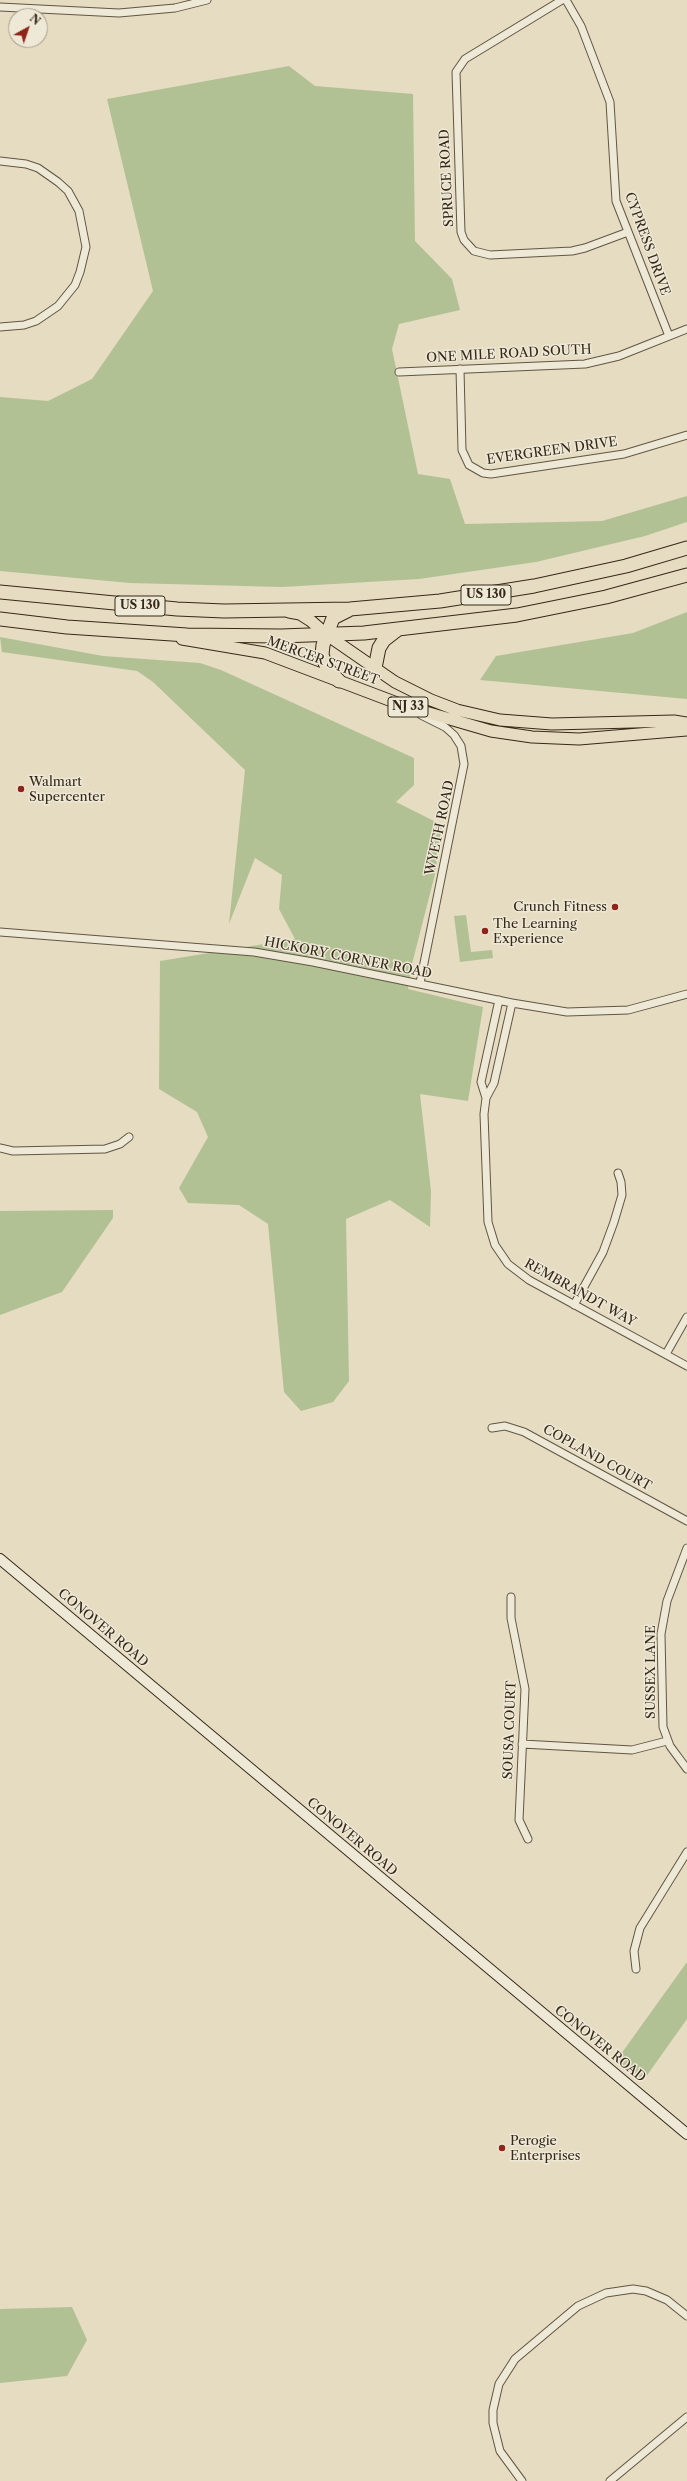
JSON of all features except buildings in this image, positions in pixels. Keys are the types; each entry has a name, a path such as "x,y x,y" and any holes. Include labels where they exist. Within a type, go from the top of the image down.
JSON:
{"highway":[{"name":"US 130","path":"0,592 169,608 280,610 350,609 440,601 534,586 626,566 687,548"},
{"name":"US 130","path":"0,619 136,632 186,635 327,635 397,630 472,622 562,607 687,575"},
{"path":"339,681 327,668 322,655 333,618 350,609"},
{"path":"375,668 379,648 384,640 397,630"}],"main road":[{"name":"MERCER STREET","path":"280,610 300,614 327,635 395,682 431,700 457,710 500,720 552,724 674,721 687,723"},
{"name":"MERCER STREET","path":"136,632 265,653 405,706 491,731 532,737 580,739 687,730"}],"street":[{"path":"0,7 119,13 175,8 208,0"},
{"name":"SPRUCE ROAD","path":"562,0 465,59 456,72 461,232 464,240 474,251 490,254 572,251 586,248 628,232"},
{"name":"CYPRESS DRIVE","path":"566,0 581,26 610,102 613,116 614,189 616,201 669,336"},
{"path":"0,161 38,168 68,191 79,211 86,246 80,272 75,285 58,306 36,320 24,325 0,327"},
{"name":"ONE MILE ROAD SOUTH","path":"399,372 585,364 619,356 687,329"},
{"name":"EVERGREEN DRIVE","path":"460,369 462,450 469,464 483,473 492,474 624,454 687,435"},
{"name":"WYETH ROAD","path":"405,706 445,727 456,738 464,758 461,788 420,983"},
{"name":"HICKORY CORNER ROAD","path":"0,932 254,952 420,983 512,1003 567,1012 612,1012 655,1004 687,994"},
{"name":"REMBRANDT WAY","path":"499,1000 481,1082 486,1098 485,1176 488,1222 491,1238 503,1259 512,1268 574,1305 687,1366"},
{"name":"REMBRANDT WAY","path":"486,1098 494,1083 512,1003"},
{"path":"0,1148 20,1151 105,1149 120,1144 129,1137"},
{"path":"574,1305 603,1252 614,1222 622,1195 622,1182 618,1173"},
{"path":"666,1354 687,1317"},
{"name":"COPLAND COURT","path":"492,1428 505,1426 524,1432 687,1521"},
{"name":"SUSSEX LANE","path":"687,1548 669,1597 661,1626 662,1719 667,1741 676,1756 687,1769"},
{"name":"CONOVER ROAD","path":"0,1558 687,2134"},
{"name":"SOUSA COURT","path":"511,1597 510,1618 525,1689 519,1820 528,1839"},
{"path":"522,1744 632,1750 667,1741"},
{"path":"636,1969 634,1951 640,1928 687,1852"},
{"path":"522,2481 500,2451 493,2423 492,2410 499,2384 515,2359 578,2306 606,2292 633,2290 646,2291 667,2300 687,2316"},
{"path":"610,2481 687,2417"}],"green space":[{"path":"289,66 315,86 413,94 415,241 452,279 460,310 399,324 392,349 418,474 450,479 465,524 602,521 687,496 687,522 645,536 536,562 419,579 282,587 130,583 0,571 0,397 48,401 92,379 153,291 107,99"},
{"path":"687,612 687,699 480,680 496,656 633,633"},
{"path":"0,637 103,656 200,663 221,670 414,758 414,785 396,802 442,825 435,874 412,964 408,989 483,1007 468,1101 420,1094 431,1191 430,1227 390,1200 346,1219 349,1381 333,1402 301,1411 284,1392 268,1224 239,1205 188,1203 179,1188 208,1137 197,1112 159,1089 160,961 295,939 279,909 282,875 255,858 229,924 245,770 153,682 137,671 2,652"},
{"path":"466,915 471,952 492,950 493,958 460,962 454,916"},
{"path":"113,1210 113,1218 62,1292 0,1315 0,1211"},
{"path":"687,1962 687,2019 643,2081 616,2061"},
{"path":"72,2307 87,2340 67,2376 0,2383 0,2309"}],"place":[{"name":"Walmart Supercenter","path":"21,789"},
{"name":"Crunch Fitness","path":"615,907"},
{"name":"The Learning Experience","path":"485,931"},
{"name":"Perogie Enterprises","path":"502,2148"}]}
